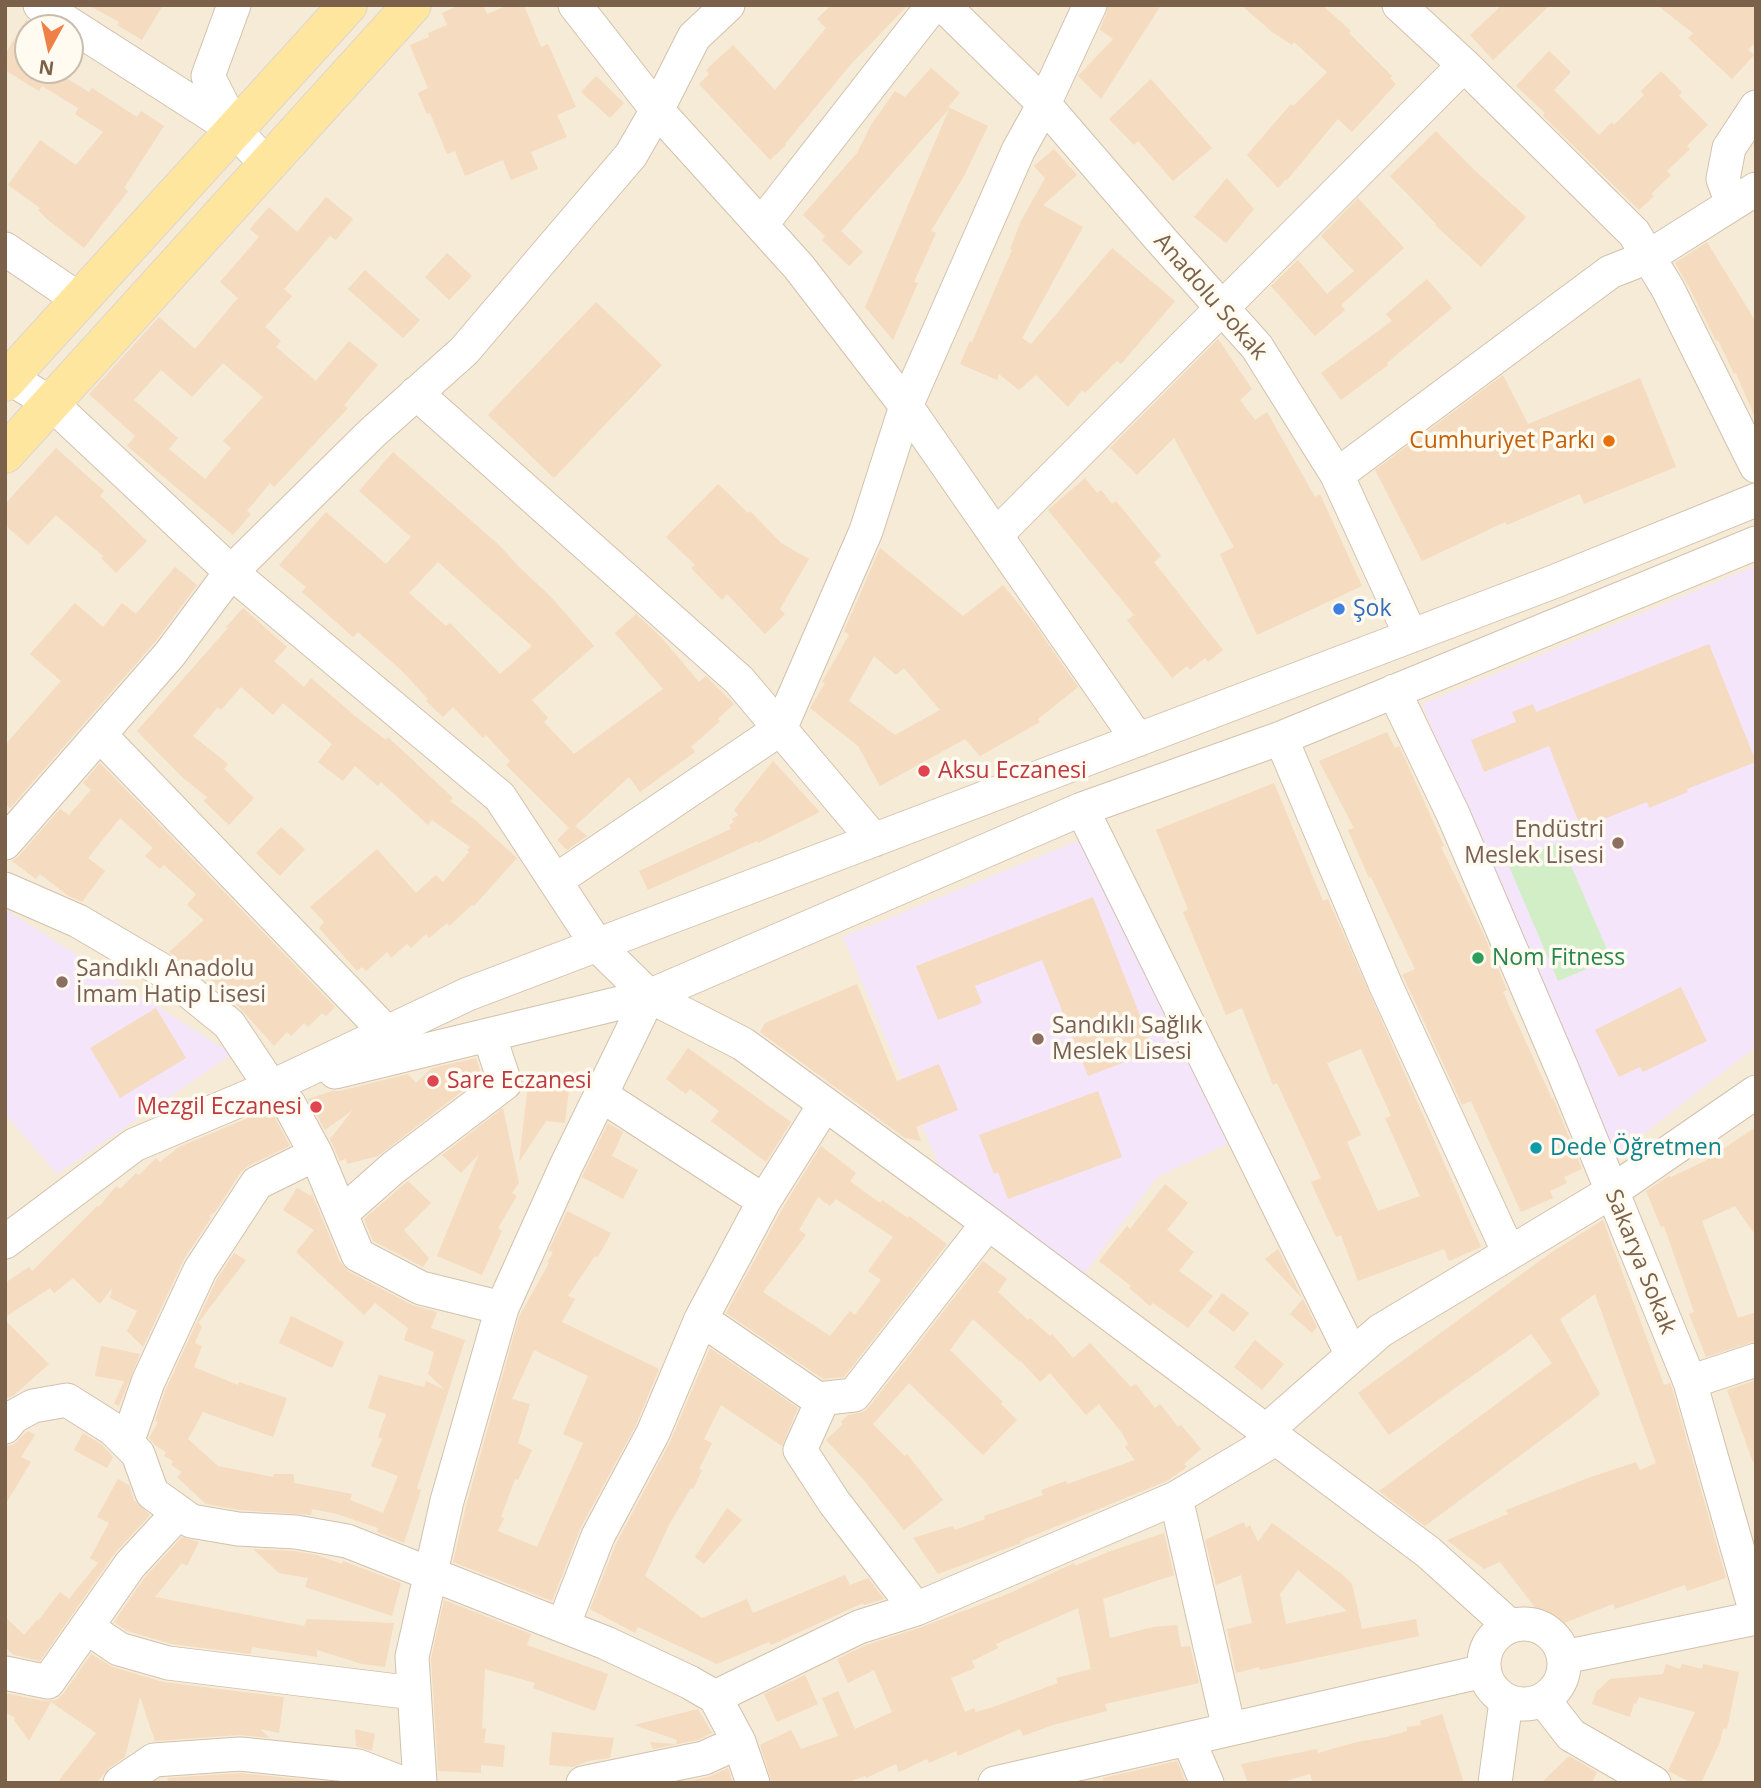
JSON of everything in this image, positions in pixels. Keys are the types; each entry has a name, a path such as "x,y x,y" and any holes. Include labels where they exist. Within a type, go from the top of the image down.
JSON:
{"main road":[{"path":"7,378 348,5"},
{"path":"5,454 412,5"}],"street":[{"path":"40,5 235,130 267,165"},
{"path":"234,5 208,75 235,130"},
{"path":"575,5 657,110 799,267 906,406 1138,740"},
{"path":"5,843 170,654 231,572 372,433 464,351 631,155 694,37 728,5"},
{"path":"761,225 933,5"},
{"name":"Anadolu Sokak","path":"943,5 1044,104 1257,347 1337,475 1412,636"},
{"path":"555,881 780,729 866,531 906,406 1018,151 1044,104 1090,5"},
{"path":"1399,5 1464,65 1634,233 1668,289 1756,466"},
{"path":"997,534 1464,65"},
{"path":"1337,475 1610,272 1648,257 1744,196 1723,179 1729,148 1756,107"},
{"path":"5,249 80,300"},
{"path":"7,378 52,404 231,572 500,797 597,945 649,996 743,1044 988,1223 1428,1552 1510,1626"},
{"path":"416,393 739,680 874,840"},
{"path":"5,1242 134,1145 271,1087 468,994 1553,582 1756,500"},
{"path":"271,1087 649,996 1082,809 1281,738 1756,543"},
{"name":"Sakarya Sokak","path":"1394,691 1453,814 1563,1070 1690,1382 1756,1613"},
{"path":"100,735 386,1032"},
{"path":"1281,738 1386,986 1509,1253"},
{"path":"1082,809 1352,1355"},
{"path":"5,889 78,921 165,972 229,1024 271,1087 289,1104 316,1154 358,1255 421,1288 502,1308"},
{"path":"420,1783 412,1657 447,1501 502,1308 566,1166 649,996"},
{"path":"342,1213 393,1168 505,1083 489,1035"},
{"path":"715,1697 859,1627 916,1609 1176,1498 1272,1434 1380,1331 1611,1192 1756,1092"},
{"path":"601,1095 764,1201"},
{"path":"563,1626 598,1536 653,1433 701,1319 764,1201 825,1104"},
{"path":"127,1443 148,1382 200,1270 257,1183 316,1154"},
{"path":"701,1319 818,1399 854,1395 988,1223"},
{"path":"1690,1382 1756,1360"},
{"path":"823,1399 800,1450 834,1502 916,1609"},
{"path":"5,1427 13,1417 33,1406 67,1400 113,1429 138,1454 152,1493 191,1521 238,1529 296,1532 347,1541 606,1643 689,1682 715,1697 739,1742 753,1783"},
{"path":"1176,1498 1229,1729"},
{"path":"5,1673 48,1682 130,1565 179,1512"},
{"path":"1564,1657 1756,1618"},
{"path":"1510,1626 1538,1626 1554,1638 1564,1657 1564,1670 1553,1692 1531,1704 1506,1701 1488,1683 1484,1671 1484,1657 1489,1644 1498,1633 1510,1626"},
{"path":"88,1628 119,1649 168,1663 414,1693"},
{"path":"995,1783 1484,1671"},
{"path":"1543,1699 1571,1735 1654,1783"},
{"path":"1495,1783 1506,1701"},
{"path":"1188,1739 1207,1783"},
{"path":"583,1783 704,1758 739,1742"},
{"path":"120,1783 154,1760 240,1754 358,1766 402,1783"}],"shaded area":[{"path":"5,5 1756,5 1756,1783 5,1783"},
{"name":"Endüstri Meslek Lisesi","path":"1756,566 1756,1047 1615,1156 1538,982 1422,704"},
{"name":"Sandıklı Sağlık Meslek Lisesi","path":"1097,833 1236,1140 1157,1177 1078,1282 950,1192 843,937"},
{"name":"Sandıklı Anadolu İmam Hatip Lisesi","path":"5,909 232,1054 57,1174 5,1114"}],"green space":[{"path":"1561,842 1611,959 1558,981 1508,864"}],"building":[{"path":"88,5 163,5 142,40 117,25 119,22"},
{"path":"460,5 483,5 487,14 509,5 524,5 541,47 548,44 576,107 557,115 567,137 531,152 538,169 511,180 503,160 465,176 455,151 447,154 430,113 427,114 418,93 428,88 410,45 447,25 442,13"},
{"path":"831,5 908,5 852,63 786,145 770,160 699,84 709,74 706,70 733,45 775,90 826,28 817,19"},
{"path":"1109,5 1161,5 1101,99 1078,76 1113,39 1100,30"},
{"path":"1241,5 1322,5 1351,31 1349,33 1392,76 1390,78 1396,84 1352,132 1338,119 1278,188 1247,155 1291,104 1293,106 1327,72 1294,42 1292,45 1271,31"},
{"path":"1502,5 1550,5 1493,60 1470,35"},
{"path":"1657,5 1756,5 1756,42 1748,50 1754,55 1732,79 1688,38 1693,33"},
{"path":"14,40 14,76 5,70 5,54"},
{"path":"1549,51 1571,72 1554,90 1599,135 1612,122 1614,125 1644,95 1641,91 1661,71 1682,92 1679,96 1708,125 1687,146 1690,149 1667,171 1671,175 1639,210 1516,86"},
{"path":"931,68 960,93 948,107 988,126 964,176 931,231 936,233 914,282 918,283 893,340 865,307 949,109 841,231 863,252 849,266 822,240 825,236 803,215 857,153 871,125 895,91 905,97"},
{"path":"596,76 624,103 610,118 581,92"},
{"path":"1151,79 1212,148 1173,181 1138,141 1134,145 1109,119"},
{"path":"28,84 76,84 89,92 92,88 137,117 141,111 164,126 124,188 128,191 84,248 48,220 38,210 40,208 8,185 40,140 76,165 103,132 75,114 78,108 42,86 39,91"},
{"path":"1436,131 1526,217 1481,267 1435,225 1390,176"},
{"path":"1054,149 1077,175 1043,205 1083,227 1022,338 1031,344 1112,248 1175,301 1121,364 1117,361 1085,393 1082,390 1068,407 1036,375 1019,390 999,374 997,380 960,364 1012,250 1010,249 1021,221 1045,178 1034,166"},
{"path":"1227,178 1254,209 1226,243 1194,217"},
{"path":"326,197 353,219 336,240 330,236 284,289 292,296 265,327 281,341 276,347 316,381 349,341 378,365 344,405 348,408 274,487 270,483 247,511 251,514 233,535 127,446 135,436 89,394 159,317 195,349 238,298 220,282 259,237 250,229 269,207 297,232","holes":["223,363 263,397 223,441 231,448 205,479 169,449 178,438 134,400 161,370 192,397"]},
{"path":"1358,198 1404,248 1341,305 1345,310 1315,336 1271,286 1298,260 1327,294 1354,271 1321,236"},
{"path":"1707,242 1756,322 1756,420 1736,373 1734,374 1675,263"},
{"path":"447,253 472,276 449,300 425,277"},
{"path":"365,270 420,320 403,338 348,289"},
{"path":"1427,279 1452,308 1387,363 1388,365 1341,400 1321,373 1392,321 1386,314"},
{"path":"596,302 662,365 554,478 488,415"},
{"path":"1218,339 1252,389 1240,400 1255,420 1267,412 1315,497 1320,494 1362,586 1257,635 1220,554 1234,547 1174,438 1137,475 1110,448"},
{"path":"1503,375 1528,424 1640,378 1676,467 1584,504 1580,494 1507,525 1505,522 1422,561 1375,470"},
{"path":"56,448 104,491 100,496 147,541 116,573 101,558 103,556 56,515 28,545 5,525 5,504"},
{"path":"393,452 500,546 550,596 594,646 532,700 548,718 544,722 574,754 663,689 615,633 636,614 661,637 699,682 706,676 734,704 718,719 720,721 691,747 695,752 640,792 629,777 575,826 587,836 567,850 557,840 569,828 506,765 510,761 486,735 483,738 453,707 443,717 402,671 358,632 353,637 302,592 306,587 279,565 326,512 386,564 411,537 359,491","holes":["438,562 532,646 500,674 450,623 446,626 409,593"]},
{"path":"1085,478 1097,493 1101,490 1112,504 1116,501 1161,556 1154,562 1223,650 1208,662 1205,658 1190,670 1187,666 1172,678 1127,620 1134,615 1048,510"},
{"path":"718,484 748,513 750,511 781,543 809,559 780,609 785,614 765,634 727,594 722,600 691,568 695,565 666,537"},
{"path":"880,548 963,616 1003,585 1033,622 1078,687 1038,719 1040,722 980,756 965,739 880,786 858,746 810,708 849,635 844,631","holes":["874,656 896,675 904,668 940,710 895,735 849,701"]},
{"path":"175,567 197,585 155,642 10,808 5,804 5,745 61,681 30,654 75,603 103,627 122,603 136,614"},
{"path":"243,608 287,647 274,661 304,687 311,678 386,740 388,737 453,798 450,801 517,858 474,906 449,926 447,923 429,938 426,934 411,948 407,944 391,958 387,952 366,971 362,967 357,971 319,928 324,922 310,907 377,849 416,893 436,875 443,882 469,852 467,850 470,847 432,820 428,825 381,782 378,786 355,766 343,781 318,762 332,744 283,703 273,715 241,687 221,710 218,707 193,736 228,764 224,769 254,798 229,825 204,801 207,797 182,777 137,731"},
{"path":"1709,644 1756,762 1687,789 1688,792 1649,808 1647,802 1581,828 1549,746 1484,772 1471,740 1516,722 1512,712 1533,704 1536,712"},
{"path":"1387,732 1395,748 1399,746 1444,846 1441,847 1483,933 1507,990 1503,992 1553,1098 1582,1169 1564,1177 1567,1183 1550,1191 1553,1198 1521,1212 1471,1101 1462,1105 1402,975 1415,969 1348,830 1354,828 1319,761"},
{"path":"773,761 820,812 758,843 757,841 648,890 639,871 731,829 729,825 734,822 732,819 738,815 734,810"},
{"path":"100,763 335,1007 326,1016 322,1013 308,1027 304,1023 291,1036 287,1032 274,1046 198,967 194,971 169,952 204,920 187,905 196,894 164,865 160,869 145,856 153,848 120,818 88,858 105,871 82,902 67,895 40,874 36,879 12,861 60,809 69,815 91,790 83,783"},
{"path":"1274,783 1323,901 1328,899 1481,1247 1449,1261 1444,1249 1358,1281 1341,1235 1336,1237 1311,1182 1321,1178 1277,1083 1273,1085 1242,1008 1226,1015 1183,912 1188,909 1156,830","holes":["1361,1049 1391,1116 1385,1118 1420,1196 1378,1211 1347,1142 1361,1135 1327,1063"]},
{"path":"281,827 305,849 280,876 256,853"},
{"path":"1093,897 1154,1051 1088,1076 1042,960 975,986 982,1003 938,1020 916,966"},
{"path":"857,984 897,1081 939,1064 958,1110 916,1127 921,1141 905,1138 760,1032 765,1023"},
{"path":"1681,987 1707,1041 1643,1072 1640,1067 1619,1077 1595,1030"},
{"path":"156,1008 186,1058 120,1098 90,1048"},
{"path":"688,1048 791,1122 766,1162 711,1121 719,1111 690,1089 686,1094 666,1079"},
{"path":"476,1058 482,1076 378,1156 347,1164 346,1159 340,1161 330,1139 353,1110 325,1130 308,1099 408,1074 416,1083 432,1068"},
{"path":"529,1076 570,1081 565,1123 546,1121 519,1162"},
{"path":"1098,1091 1122,1157 1008,1199 998,1172 994,1174 979,1135"},
{"path":"503,1108 519,1183 512,1193 517,1196 498,1228 502,1231 482,1275 437,1256 479,1154 461,1173 442,1155"},
{"path":"267,1110 274,1116 290,1146 241,1172 215,1212 209,1216 211,1218 184,1259 143,1347 127,1331 137,1311 110,1298 112,1288 100,1304 73,1278 54,1293 50,1288 5,1317 5,1283 29,1267 32,1271 97,1206 99,1207 116,1186 120,1189 156,1158 160,1162 179,1147"},
{"path":"608,1123 623,1132 612,1156 638,1170 623,1199 582,1177"},
{"path":"1756,1127 1756,1236 1735,1206 1702,1221 1738,1318 1756,1312 1756,1341 1706,1357 1689,1314 1694,1312 1664,1226 1661,1227 1646,1191 1669,1176 1705,1161"},
{"path":"821,1146 856,1173 850,1181 880,1203 882,1200 908,1218 909,1216 947,1244 844,1377 823,1379 726,1313 781,1211","holes":["818,1197 830,1206 836,1199 893,1237 868,1271 881,1280 855,1315 850,1311 830,1336 763,1292 806,1235 799,1230"]},
{"path":"408,1181 431,1203 404,1230 429,1258 423,1267 373,1241 364,1219"},
{"path":"1165,1184 1188,1203 1167,1230 1194,1252 1179,1271 1213,1296 1188,1328 1153,1303 1150,1306 1129,1288 1131,1286 1099,1261 1127,1226 1130,1229"},
{"path":"297,1188 311,1196 312,1194 340,1262 348,1271 412,1305 437,1312 431,1328 465,1340 417,1488 421,1490 404,1543 377,1532 378,1528 337,1514 312,1509 311,1515 240,1510 206,1504 177,1477 182,1472 171,1465 173,1461 164,1456 166,1452 149,1438 158,1422 155,1421 166,1389 217,1279 234,1253 246,1260 198,1323 202,1326 195,1343 202,1346 194,1367 238,1385 239,1382 287,1398 273,1437 203,1412 188,1439 218,1466 273,1477 274,1474 294,1474 294,1483 352,1494 350,1500 383,1513 398,1476 371,1466 382,1439 378,1437 386,1414 368,1408 379,1375 424,1387 426,1381 445,1390 428,1374 434,1352 404,1340 408,1328 375,1303 364,1315 296,1252 314,1230 283,1210"},
{"path":"567,1211 611,1233 598,1257 595,1256 568,1296 575,1299 562,1322 659,1369 636,1425 581,1527 552,1601 453,1562 519,1317 549,1263 547,1262 553,1253 549,1250","holes":["534,1350 588,1376 563,1434 583,1443 537,1547 498,1531 515,1479 518,1480 532,1450 518,1443 530,1404 512,1399"]},
{"path":"1603,1220 1664,1385 1670,1383 1672,1388 1726,1578 1687,1591 1685,1585 1615,1609 1613,1604 1551,1628 1500,1562 1484,1569 1447,1540 1508,1514 1506,1510 1588,1478 1636,1462 1640,1470 1656,1463 1595,1294 1560,1319 1600,1394 1425,1526 1379,1491 1552,1363 1531,1334 1389,1435 1358,1393 1552,1252"},
{"path":"1278,1249 1302,1298 1265,1259"},
{"path":"983,1261 1007,1279 998,1292 1028,1320 1030,1318 1050,1336 1052,1334 1073,1358 1090,1343 1131,1387 1136,1384 1155,1408 1160,1404 1178,1427 1181,1425 1201,1449 1184,1464 1187,1467 1167,1481 1020,1541 1021,1543 938,1574 913,1538 952,1526 955,1530 985,1519 984,1516 1043,1495 1041,1490 1066,1481 1067,1484 1135,1460 1125,1447 1128,1444 1122,1433 1099,1404 1086,1415 1050,1373 1040,1382 1021,1361 973,1319 950,1350 1003,1402 1001,1404 1017,1420 983,1455 909,1383 873,1424 905,1456 907,1454 943,1500 904,1530 863,1479 826,1440 843,1424 841,1422 848,1415 863,1412 869,1407"},
{"path":"1222,1293 1249,1313 1234,1332 1208,1312"},
{"path":"1303,1299 1317,1327 1312,1333 1290,1314"},
{"path":"291,1316 344,1342 332,1368 279,1343"},
{"path":"5,1320 49,1364 14,1395 5,1399"},
{"path":"1255,1340 1284,1364 1262,1390 1234,1367"},
{"path":"101,1346 140,1354 119,1406 114,1404 124,1381 95,1376"},
{"path":"710,1348 798,1408 782,1446 721,1405 704,1439 712,1443 699,1469 702,1470 693,1489 691,1488 670,1523 645,1576 702,1618 747,1599 753,1613 845,1575 850,1585 868,1578 884,1599 864,1605 863,1603 771,1645 769,1642 717,1664 638,1627 635,1633 590,1609 616,1544 670,1442"},
{"path":"1756,1380 1756,1461 1753,1462 1727,1390"},
{"path":"28,1431 35,1435 21,1457 31,1462 5,1505 5,1446 13,1445"},
{"path":"83,1433 101,1444 113,1457 107,1468 74,1450"},
{"path":"118,1479 129,1485 134,1500 150,1515 114,1554 40,1661 14,1655 5,1647 5,1617 24,1635 60,1592 69,1599 98,1563 90,1558 109,1523 97,1517"},
{"path":"727,1508 742,1520 704,1564 695,1557"},
{"path":"1244,1522 1246,1528 1250,1525 1258,1542 1272,1523 1352,1584 1362,1629 1416,1619 1419,1636 1236,1673 1227,1629 1252,1623 1241,1575 1216,1585 1205,1540","holes":["1298,1570 1347,1611 1286,1624 1280,1594"]},
{"path":"1164,1533 1174,1575 1103,1599 1110,1638 1153,1627 1177,1625 1181,1647 1190,1646 1199,1683 1105,1704 1107,1711 1023,1736 1020,1729 958,1756 956,1751 929,1763 927,1759 899,1772 896,1764 866,1778 865,1776 845,1783 772,1783 760,1745 791,1730 801,1749 838,1736 822,1698 838,1691 855,1729 892,1712 874,1670 848,1683 837,1659 866,1645 922,1627 1010,1593 1074,1563 1075,1566","holes":["1078,1608 1091,1669 1056,1678 1058,1683 976,1712 974,1708 965,1712 951,1678 975,1668 972,1661 998,1648 996,1644"]},
{"path":"182,1537 199,1542 187,1566 182,1563 155,1597 304,1626 307,1619 394,1623 385,1667 362,1664 317,1650 317,1657 252,1647 251,1654 172,1644 127,1631 114,1622 145,1577"},
{"path":"253,1549 317,1555 342,1564 343,1561 401,1583 392,1616 305,1587 308,1578 279,1573"},
{"path":"444,1600 531,1634 527,1645 608,1674 595,1711 533,1688 535,1683 485,1669 482,1728 486,1729 484,1743 505,1745 503,1767 481,1765 481,1773 438,1771 431,1659"},
{"path":"91,1654 113,1667 163,1682 284,1697 279,1733 260,1729 270,1738 239,1735 155,1741 140,1697 125,1757 109,1768 96,1783 57,1783 96,1733 51,1702 29,1741 15,1718 5,1712 5,1693 44,1701 56,1700 64,1693"},
{"path":"1666,1664 1680,1669 1682,1664 1702,1669 1703,1664 1739,1672 1727,1729 1723,1728 1720,1742 1701,1783 1692,1783 1668,1771 1695,1712 1639,1697 1630,1717 1592,1704 1596,1692 1610,1679 1663,1674"},
{"path":"805,1675 818,1704 777,1722 764,1694"},
{"path":"698,1709 712,1733 698,1740 653,1749 650,1742 676,1744 677,1740 634,1725"},
{"path":"1442,1714 1464,1783 1313,1783 1310,1774 1279,1783 1248,1783 1241,1764 1317,1749 1318,1753 1386,1737 1407,1731 1407,1727 1421,1725 1420,1721"},
{"path":"355,1729 375,1734 372,1751 356,1746"},
{"path":"552,1732 614,1738 610,1758 588,1761 573,1767 549,1765"},
{"path":"1569,1756 1597,1772 1592,1783 1541,1783"},
{"path":"1177,1761 1186,1783 1103,1783 1103,1778"},
{"path":"728,1768 733,1783 679,1783 708,1777"},
{"path":"240,1773 319,1783 169,1783 167,1778"}],"place":[{"name":"Cumhuriyet Parkı","path":"1609,441"},
{"name":"Şok","path":"1339,609"},
{"name":"Aksu Eczanesi","path":"924,771"},
{"name":"Endüstri Meslek Lisesi","path":"1618,843"},
{"name":"Nom Fitness","path":"1478,958"},
{"name":"Sandıklı Anadolu İmam Hatip Lisesi","path":"62,982"},
{"name":"Sandıklı Sağlık Meslek Lisesi","path":"1038,1039"},
{"name":"Sare Eczanesi","path":"433,1081"},
{"name":"Mezgil Eczanesi","path":"316,1107"},
{"name":"Dede Öğretmen","path":"1536,1148"}]}
